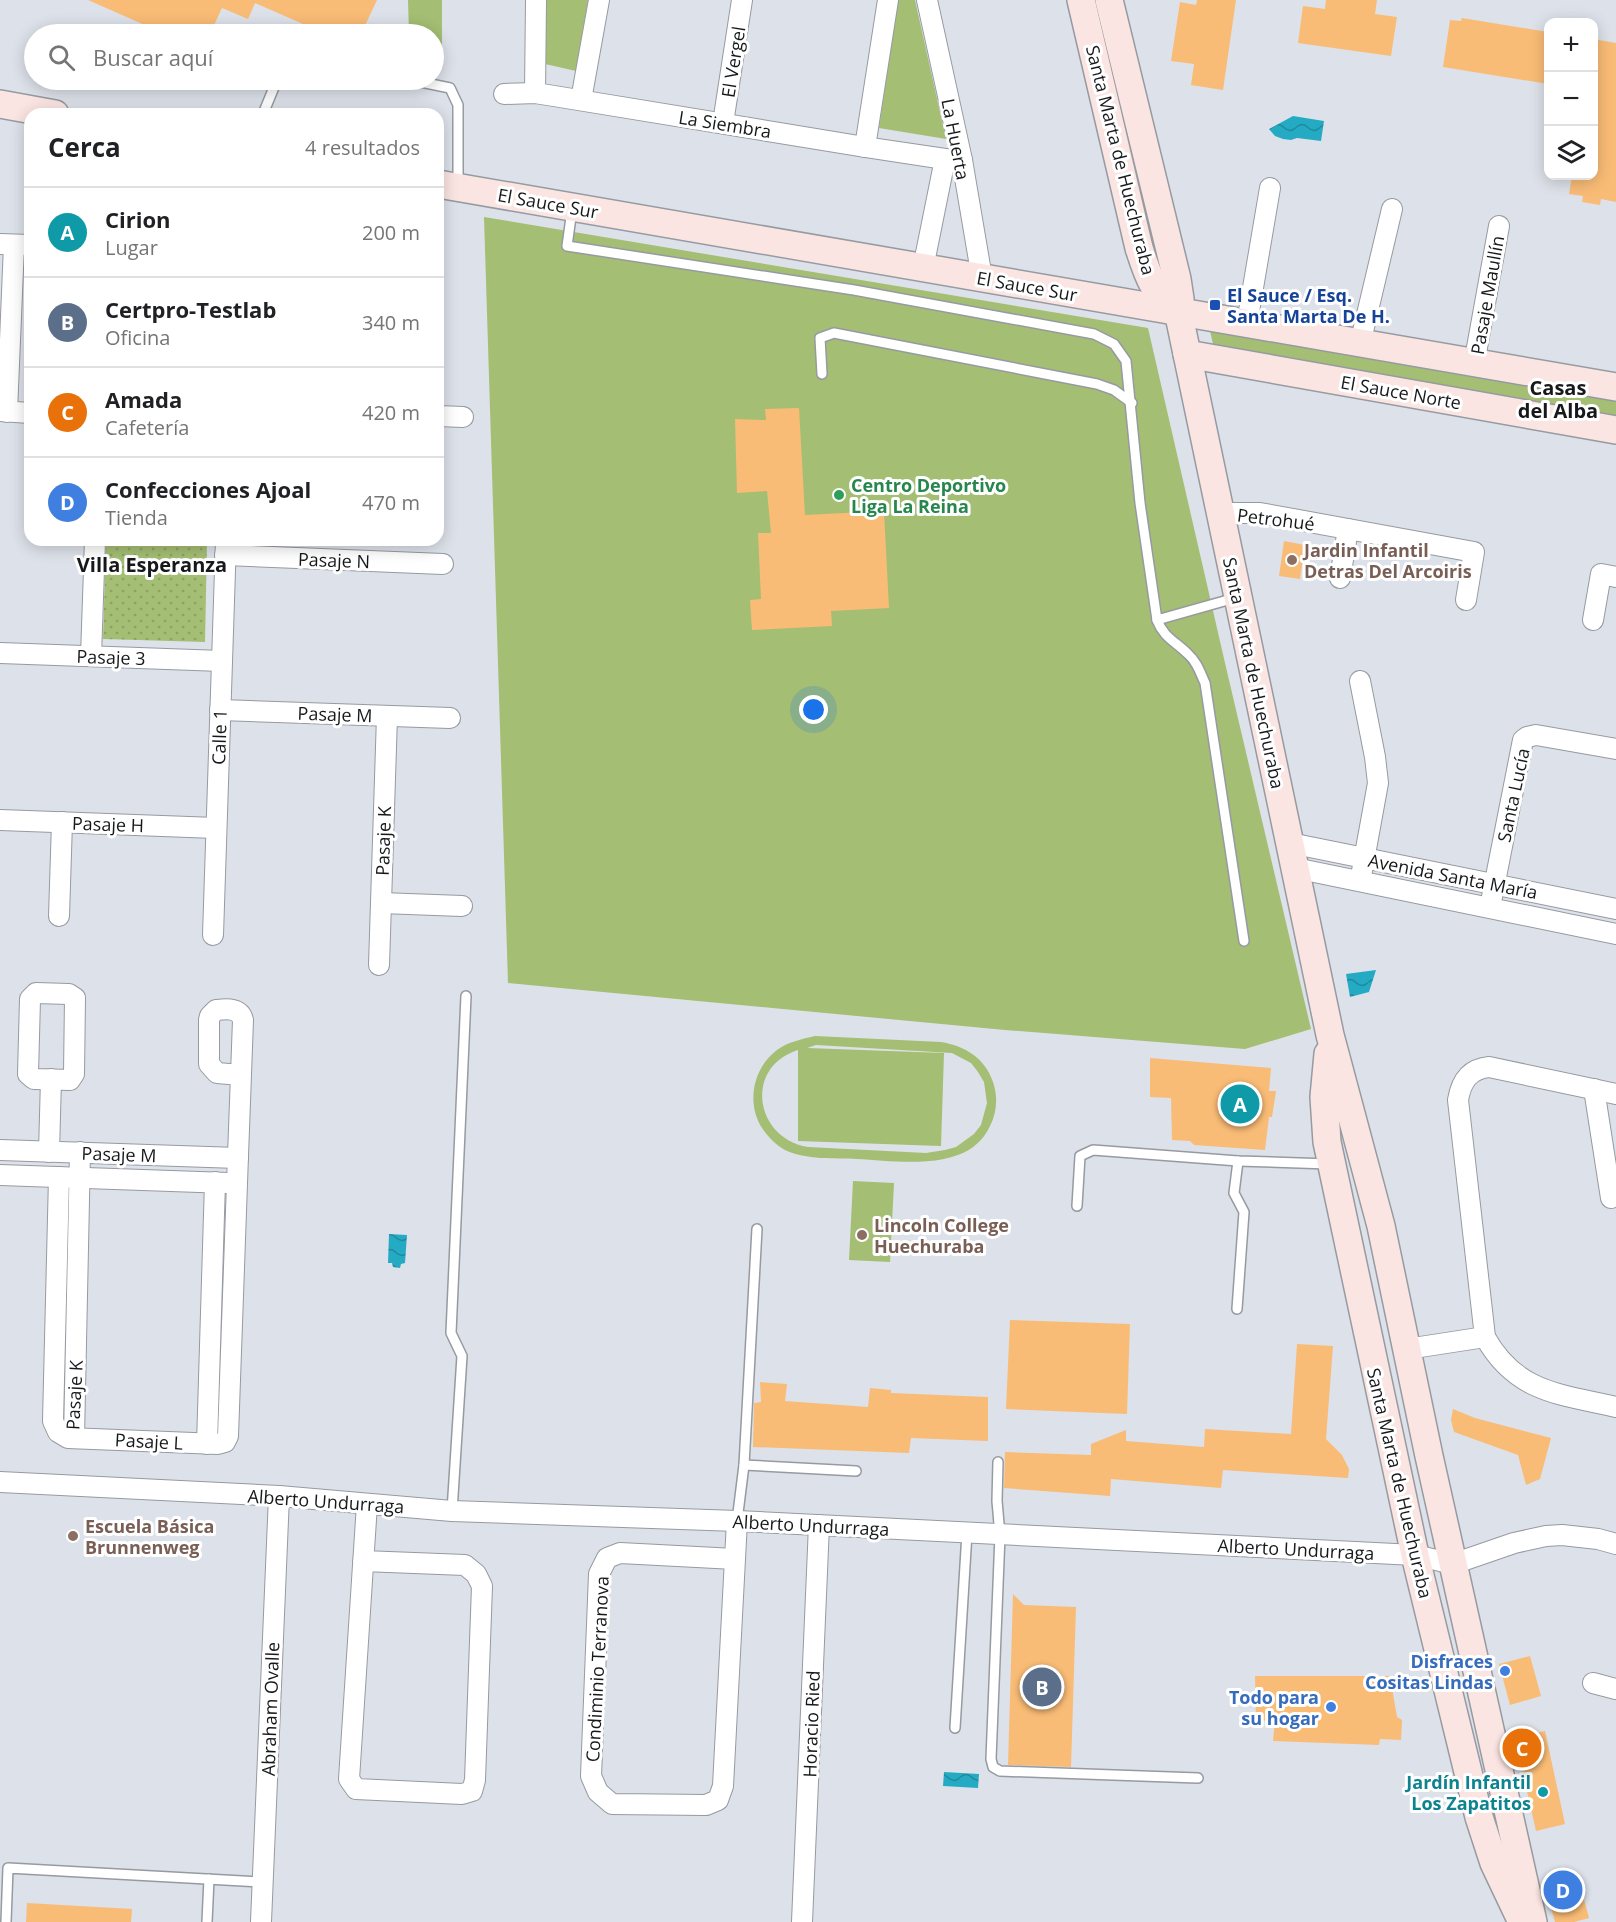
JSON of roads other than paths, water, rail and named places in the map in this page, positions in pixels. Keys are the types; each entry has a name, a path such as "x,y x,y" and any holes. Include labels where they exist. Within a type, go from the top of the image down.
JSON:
{"street":[{"path":"535,93 536,0"},
{"path":"581,100 599,0"},
{"name":"El Vergel","path":"723,123 742,0"},
{"path":"866,147 888,0"},
{"name":"La Huerta","path":"927,0 953,160 982,278"},
{"name":"Santa Marta de Huechuraba","path":"1081,0 1139,248 1153,285 1163,299 1178,311"},
{"name":"Santa Marta de Huechuraba","path":"1109,0 1177,279 1180,299 1178,311 1330,1035 1381,1226 1453,1564 1520,1918"},
{"name":"La Siembra","path":"504,94 535,93 953,160"},
{"path":"0,104 24,108"},
{"path":"923,268 953,160"},
{"name":"El Sauce Sur","path":"448,186 1616,387"},
{"path":"1247,323 1270,188"},
{"path":"1360,344 1392,208"},
{"name":"Pasaje Maullín","path":"1474,364 1499,226"},
{"path":"15,245 3,411 24,412"},
{"name":"El Sauce Norte","path":"1187,354 1616,430"},
{"path":"444,416 464,417"},
{"name":"Petrohué","path":"1220,513 1260,513 1474,552 1466,600"},
{"path":"1340,578 1348,529"},
{"path":"91,656 95,546"},
{"name":"Pasaje N","path":"225,548 443,564"},
{"name":"Calle 1","path":"213,935 225,548"},
{"path":"1593,620 1608,576"},
{"name":"Pasaje 3","path":"0,653 222,661"},
{"path":"1360,681 1377,770 1377,795 1360,882"},
{"name":"Pasaje M","path":"220,710 450,718"},
{"name":"Pasaje K","path":"379,965 387,716"},
{"name":"Santa Lucía","path":"1490,909 1521,744 1527,737 1536,735 1616,749"},
{"name":"Pasaje H","path":"0,819 216,828"},
{"path":"58,916 62,822"},
{"name":"Avenida Santa María","path":"1292,856 1365,859 1616,909"},
{"name":"Avenida Santa María","path":"1292,856 1360,882 1616,934"},
{"path":"381,903 462,906"},
{"path":"36,993 69,994 74,996 75,1000 73,1076 70,1080 51,1080 32,1078 27,1071 30,999 36,993"},
{"name":"Santa Marta de Huechuraba","path":"1330,1035 1324,1097 1324,1125 1387,1427 1415,1555 1479,1817 1494,1863 1520,1918"},
{"path":"1616,1094 1489,1067 1473,1071 1462,1085 1458,1100 1485,1337 1499,1360 1508,1369 1534,1386 1616,1407"},
{"path":"216,1443 228,1436 241,1075"},
{"path":"49,1152 51,1080"},
{"path":"1594,1089 1611,1198"},
{"name":"Pasaje M","path":"0,1150 238,1158"},
{"name":"Pasaje K","path":"59,1177 53,1421 62,1436 74,1438 80,1152"},
{"name":"Pasaje M","path":"0,1175 237,1183"},
{"path":"215,1182 216,1443"},
{"path":"1407,1349 1485,1337"},
{"path":"1387,1427 1422,1420"},
{"name":"Pasaje L","path":"74,1438 216,1443"},
{"name":"Alberto Undurraga","path":"0,1482 279,1496 452,1511 737,1521 1415,1555 1453,1564"},
{"name":"Abraham Ovalle","path":"261,1922 279,1496"},
{"path":"363,1561 465,1565 476,1574 482,1586 475,1780 472,1791 462,1794 356,1789 349,1779 363,1561 368,1504"},
{"name":"Condiminio Terranova","path":"735,1559 620,1553 607,1558 599,1574 591,1776 598,1792 612,1804 706,1805 718,1800 723,1786 735,1559 737,1521"},
{"name":"Horacio Ried","path":"802,1922 819,1525"},
{"path":"1453,1564 1514,1543 1546,1536 1580,1536 1616,1544"},
{"path":"1593,1683 1616,1689"}],"lane":[{"path":"444,87 450,88 458,105 448,186"},
{"path":"265,108 273,90"},
{"path":"573,208 567,246 854,290 1094,334 1114,344 1126,361 1132,403 1140,504 1157,620 1162,632 1197,664 1205,683 1244,941"},
{"path":"822,374 820,338 834,333 1097,384 1114,390 1132,403"},
{"path":"1157,620 1238,597"},
{"path":"452,1511 462,1356 451,1333 466,996"},
{"path":"1077,1206 1080,1156 1093,1150 1238,1161 1331,1164"},
{"path":"1237,1309 1244,1212 1234,1193 1238,1161"},
{"path":"737,1521 744,1465 757,1229"},
{"path":"998,1462 996,1501 1000,1535 991,1759 993,1767 1000,1771 1198,1778"},
{"path":"744,1465 856,1471"},
{"path":"955,1728 967,1533"},
{"path":"6,1922 8,1868 262,1882"},
{"path":"207,1922 209,1879"}],"water":[{"path":"1293,116 1324,121 1321,141 1283,139 1275,136 1269,129"},
{"path":"1376,970 1369,992 1350,997 1346,974"},
{"path":"389,1234 407,1235 405,1263 401,1264 400,1268 388,1263"},
{"path":"944,1772 979,1774 978,1788 943,1786"}],"place":[{"name":"El Sauce / Esq. Santa Marta De H.","path":"1215,305"},
{"name":"Centro Deportivo Liga La Reina","path":"839,495"},
{"name":"Jardin Infantil Detras Del Arcoiris","path":"1292,560"},
{"name":"Cirion","path":"1240,1104"},
{"name":"Lincoln College Huechuraba","path":"862,1235"},
{"name":"Escuela Básica Brunnenweg","path":"73,1536"},
{"name":"Disfraces Cositas Lindas","path":"1505,1671"},
{"name":"Certpro-Testlab","path":"1042,1687"},
{"name":"Todo para su hogar","path":"1331,1707"},
{"name":"Amada","path":"1522,1748"},
{"name":"Jardín Infantil Los Zapatitos","path":"1543,1792"},
{"name":"Confecciones Ajoal","path":"1563,1890"}],"district":[{"name":"Casas del Alba","path":"1558,398"},
{"name":"Villa Esperanza","path":"152,564"}]}
